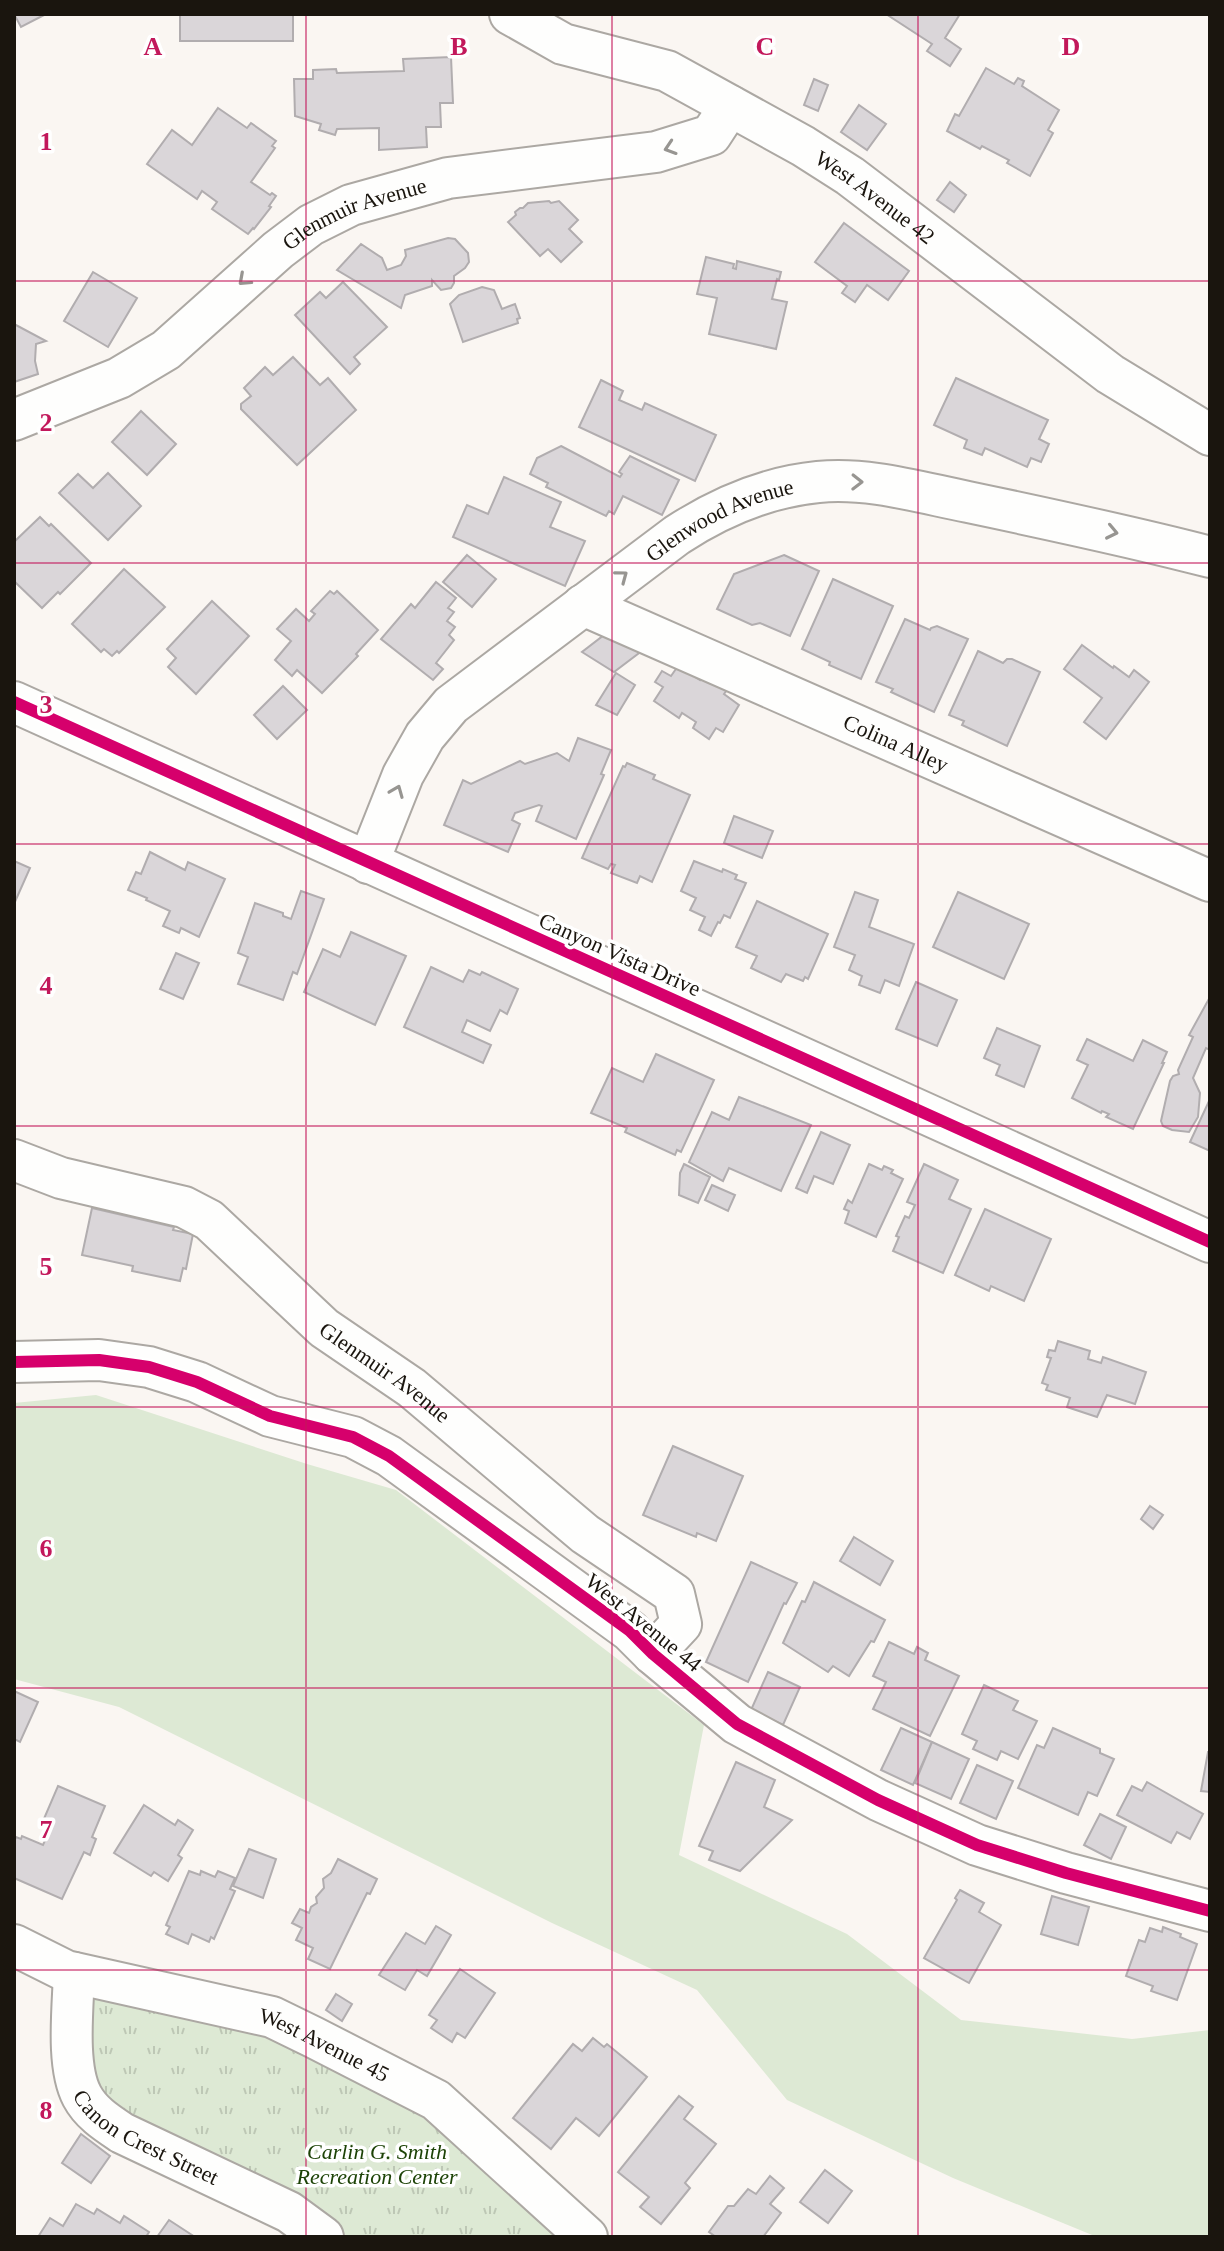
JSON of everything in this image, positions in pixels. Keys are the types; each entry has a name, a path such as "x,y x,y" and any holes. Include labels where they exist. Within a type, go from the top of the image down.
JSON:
{"street":[{"name":"West Avenue 42","path":"510,14 563,44 667,71 803,146 850,176 1110,374 1210,435"},
{"name":"Glenmuir Avenue","path":"14,420 119,378 166,350 278,250 311,225 351,205 448,178 656,152 711,135 730,106"},
{"name":"Glenwood Avenue","path":"368,863 403,775 425,736 451,705 677,535 710,514 756,495 818,482 868,481 1129,535 1210,557"},
{"name":"Colina Alley","path":"583,605 1210,881"},
{"name":"Canyon Vista Drive","path":"14,702 1210,1242"},
{"name":"Glenmuir Avenue","path":"14,1160 61,1178 184,1207 209,1220 324,1328 412,1388 585,1534 674,1594 681,1624 653,1654"},
{"name":"West Avenue 44","path":"14,1362 99,1360 149,1367 197,1382 270,1416 353,1437 389,1456 630,1631 737,1724 878,1800 977,1845 1066,1873 1210,1911"},
{"name":"West Avenue 45","path":"14,1945 66,1971 272,2017 436,2100 587,2237"},
{"name":"Canon Crest Street","path":"74,1973 72,2068 82,2095 99,2118 122,2133 289,2212 323,2237"}],"green space":[{"path":"96,1395 396,1490 704,1725 679,1855 847,1934 961,2020 1132,2039 1210,2030 1210,2237 1097,2237 953,2178 787,2100 697,1990 552,1923 119,1707 14,1679 14,1403"},
{"name":"Carlin G. Smith Recreation Center","path":"83,1990 278,2033 427,2109 571,2237 347,2237 337,2225 137,2129 90,2085"}],"building":[{"path":"14,14 46,14 21,27"},
{"path":"180,14 293,14 293,41 180,41"},
{"path":"886,14 960,14 945,38 961,49 950,66 927,51 932,44"},
{"path":"451,57 453,103 440,103 441,127 426,127 427,147 379,150 379,128 337,129 335,135 319,130 321,124 295,116 294,79 313,79 313,70 336,69 337,73 404,71 403,59"},
{"path":"986,68 1014,84 1018,78 1024,81 1022,86 1059,110 1048,130 1053,133 1030,176 1007,163 1009,160 947,131"},
{"path":"814,79 828,85 818,111 804,105"},
{"path":"859,105 886,124 867,150 841,132"},
{"path":"218,108 247,128 251,123 276,141 272,146 275,148 251,182 276,196 271,207 248,234 212,209 217,202 202,191 197,199 147,164 172,130 192,145"},
{"path":"950,182 966,195 954,212 937,200"},
{"path":"559,201 578,220 569,229 582,242 561,262 548,249 540,256 508,222 516,215 515,212 528,203"},
{"path":"844,223 909,271 888,300 867,285 855,302 842,293 847,286 815,262"},
{"path":"448,238 455,239 468,253 469,262 465,268 454,276 451,288 441,290 432,280 432,286 405,295 401,308 337,270 361,244 382,258 387,270 401,265 406,256 405,250"},
{"path":"706,257 734,264 733,268 736,269 737,261 781,272 772,299 787,302 776,349 709,334 717,298 697,294"},
{"path":"93,272 137,298 108,347 64,321"},
{"path":"343,282 387,327 354,357 360,364 350,374 295,315 320,292 326,298"},
{"path":"482,287 494,290 502,309 515,304 520,318 517,319 518,323 463,342 450,304 459,295"},
{"path":"14,324 46,341 36,344 38,374 14,382"},
{"path":"293,357 320,385 328,378 356,410 297,465 241,409 241,404 251,396 244,388 265,367 273,375"},
{"path":"956,378 1048,420 1039,439 1049,444 1041,462 1031,458 1027,467 985,448 982,455 964,448 967,440 934,425"},
{"path":"601,380 623,391 619,400 642,410 645,403 716,435 695,481 579,427"},
{"path":"141,411 176,444 147,475 112,442"},
{"path":"561,446 620,477 622,474 619,472 630,456 679,480 662,515 623,496 614,514 609,511 606,516 546,487 548,483 530,474 537,458"},
{"path":"108,473 141,506 108,540 59,493 78,474 93,488"},
{"path":"504,477 561,502 550,527 585,541 565,586 453,537 467,505 488,514"},
{"path":"40,517 91,563 42,608 14,581 14,542"},
{"path":"467,555 496,579 472,607 443,582"},
{"path":"784,555 819,571 790,636 760,623 752,625 717,609 734,574"},
{"path":"124,569 165,607 119,653 117,651 112,656 104,649 101,652 72,624"},
{"path":"833,579 893,606 861,679 802,649"},
{"path":"436,582 456,598 448,608 454,612 447,621 455,627 449,635 454,640 436,663 443,669 433,680 381,639 411,604 415,608"},
{"path":"330,591 334,594 337,591 378,630 322,693 297,670 292,676 275,660 291,641 277,629 296,609 309,621 315,614 311,611"},
{"path":"212,601 249,636 196,694 168,667 176,658 167,649"},
{"path":"905,619 930,630 937,626 968,639 934,712 876,682"},
{"path":"608,632 647,647 614,672 582,652"},
{"path":"1082,645 1129,677 1134,670 1149,682 1106,739 1084,722 1102,698 1064,669"},
{"path":"978,651 1003,663 1012,659 1040,672 1007,746 962,725 964,721 949,715"},
{"path":"678,666 700,680 702,676 727,690 724,694 739,705 723,732 716,728 709,739 693,728 696,722 682,713 679,718 654,701 663,687 655,682 662,671 671,676"},
{"path":"616,673 635,685 617,715 596,705"},
{"path":"283,686 307,710 277,739 254,715"},
{"path":"578,738 611,750 601,774 604,775 576,839 536,821 542,806 539,805 515,813 512,820 520,824 508,852 444,825 463,780 471,784 520,761 525,764 557,753 569,761"},
{"path":"627,763 655,775 653,779 690,795 652,882 640,876 637,883 611,873 615,865 611,864 608,869 582,858"},
{"path":"734,816 773,831 762,858 724,843"},
{"path":"150,852 185,870 188,862 225,879 199,937 181,928 179,933 163,926 170,911 128,890 136,872 141,874"},
{"path":"14,861 30,868 14,904"},
{"path":"694,861 722,872 723,869 746,883 730,918 724,915 711,936 699,930 705,917 690,910 696,898 681,891"},
{"path":"301,891 324,899 297,974 293,972 283,1000 238,984 248,957 238,953 255,903 291,919"},
{"path":"855,892 878,900 869,927 914,944 899,986 885,980 880,993 859,985 862,976 849,970 855,955 834,947"},
{"path":"958,892 1029,924 1004,979 933,947"},
{"path":"757,901 828,934 808,979 805,977 803,981 786,974 781,982 751,968 757,956 736,947"},
{"path":"351,932 406,956 375,1025 304,992 323,949 340,957"},
{"path":"176,953 199,963 183,999 160,989"},
{"path":"431,967 463,982 469,970 480,975 482,972 518,989 507,1014 500,1010 490,1031 467,1020 462,1032 491,1045 483,1063 404,1027"},
{"path":"916,982 957,1000 937,1046 896,1029"},
{"path":"1210,997 1210,1050 1206,1048 1193,1078 1200,1093 1198,1117 1189,1132 1172,1130 1163,1126 1161,1121 1170,1081 1179,1074 1193,1037 1189,1035"},
{"path":"997,1028 1040,1046 1024,1087 996,1075 1000,1065 984,1058"},
{"path":"1087,1039 1133,1061 1143,1040 1167,1052 1133,1129 1106,1117 1109,1114 1072,1098 1088,1065 1077,1060"},
{"path":"656,1054 714,1080 681,1152 677,1150 675,1155 625,1132 627,1128 591,1113 612,1068 643,1082"},
{"path":"739,1097 811,1125 781,1191 729,1168 723,1181 689,1162 712,1112 729,1120"},
{"path":"1210,1099 1210,1151 1190,1142"},
{"path":"821,1132 850,1145 833,1184 814,1176 807,1193 796,1188"},
{"path":"684,1164 710,1177 698,1203 679,1195 680,1173"},
{"path":"869,1164 882,1170 884,1166 903,1179 876,1237 845,1223 849,1211 844,1209 848,1200 852,1203"},
{"path":"924,1164 958,1180 949,1199 971,1209 943,1273 893,1251 905,1216 909,1218 915,1205 907,1202"},
{"path":"712,1185 735,1195 728,1211 705,1200"},
{"path":"92,1208 193,1234 186,1269 183,1268 180,1281 132,1271 133,1266 82,1255"},
{"path":"985,1209 1051,1239 1024,1301 991,1286 989,1291 955,1275"},
{"path":"1058,1341 1090,1351 1088,1359 1101,1363 1103,1357 1146,1372 1135,1404 1107,1395 1097,1417 1067,1407 1070,1398 1046,1390 1048,1385 1042,1383 1051,1358 1047,1357 1049,1350 1055,1351"},
{"path":"673,1446 743,1476 716,1541 697,1533 696,1537 643,1515"},
{"path":"1150,1506 1163,1515 1153,1529 1141,1519"},
{"path":"854,1537 893,1561 880,1585 840,1561"},
{"path":"751,1562 797,1583 784,1603 748,1682 706,1662"},
{"path":"814,1582 885,1620 874,1642 871,1641 849,1676 833,1666 828,1672 783,1643"},
{"path":"889,1642 914,1654 917,1647 928,1653 925,1660 959,1676 930,1736 873,1709 886,1682 873,1676"},
{"path":"768,1672 800,1687 783,1725 751,1710"},
{"path":"984,1685 1018,1701 1013,1710 1037,1721 1018,1759 1001,1751 997,1760 973,1749 977,1741 962,1734"},
{"path":"14,1691 38,1702 20,1742 14,1739"},
{"path":"901,1728 932,1742 913,1785 881,1770"},
{"path":"1053,1728 1100,1749 1100,1753 1114,1759 1097,1796 1088,1792 1078,1815 1018,1788 1037,1745 1044,1748"},
{"path":"932,1742 969,1759 951,1799 915,1783"},
{"path":"1210,1752 1210,1792 1201,1791"},
{"path":"736,1762 775,1780 764,1807 792,1820 740,1871 709,1860 713,1851 699,1846"},
{"path":"977,1765 1013,1781 996,1819 960,1803"},
{"path":"1147,1782 1203,1814 1190,1839 1177,1832 1171,1843 1117,1815 1132,1786 1142,1791"},
{"path":"58,1786 105,1806 92,1837 96,1839 90,1855 84,1852 62,1899 14,1878 16,1837 21,1839 22,1836 43,1845 52,1825 43,1821"},
{"path":"144,1805 175,1825 178,1820 193,1830 178,1855 182,1858 168,1881 154,1872 151,1876 114,1853"},
{"path":"1100,1814 1126,1827 1111,1859 1084,1845"},
{"path":"249,1849 276,1859 263,1898 233,1886"},
{"path":"338,1859 377,1879 330,1969 308,1959 313,1948 296,1940 302,1928 292,1923 300,1909 309,1913 317,1903 316,1897 324,1888 323,1879 331,1873"},
{"path":"189,1871 200,1875 201,1871 215,1877 218,1871 235,1878 230,1889 235,1891 214,1939 211,1937 209,1942 192,1934 188,1944 166,1934 170,1927 166,1925"},
{"path":"960,1890 984,1903 979,1912 1001,1925 969,1983 924,1958"},
{"path":"1052,1896 1089,1907 1078,1945 1041,1934"},
{"path":"436,1926 451,1935 427,1976 417,1970 405,1990 379,1975 406,1933 425,1944"},
{"path":"1163,1927 1197,1944 1177,2000 1151,1991 1153,1986 1126,1976 1139,1940 1145,1942 1150,1928 1162,1932"},
{"path":"460,1969 495,1993 465,2038 457,2033 452,2042 431,2028 437,2020 429,2015"},
{"path":"336,1994 352,2004 342,2021 326,2010"},
{"path":"593,2038 604,2047 607,2044 647,2077 599,2136 576,2118 551,2149 513,2118 573,2044 582,2051"},
{"path":"679,2096 693,2107 684,2119 716,2144 685,2183 690,2188 661,2224 640,2207 649,2197 618,2172"},
{"path":"81,2134 110,2156 91,2183 62,2163"},
{"path":"825,2170 852,2191 828,2223 800,2202"},
{"path":"770,2176 784,2188 770,2204 781,2213 763,2237 716,2237 709,2232 728,2206 734,2206 748,2189 756,2194"},
{"path":"76,2204 94,2214 97,2209 120,2223 124,2216 149,2232 146,2237 38,2237 50,2218 63,2226"},
{"path":"169,2220 195,2237 157,2237"}],"cycle path":[{"path":"14,702 1210,1242"},
{"path":"14,1362 99,1360 149,1367 197,1382 270,1416 353,1437 389,1456 630,1631 737,1724 878,1800 977,1845 1066,1873 1210,1911"}]}
